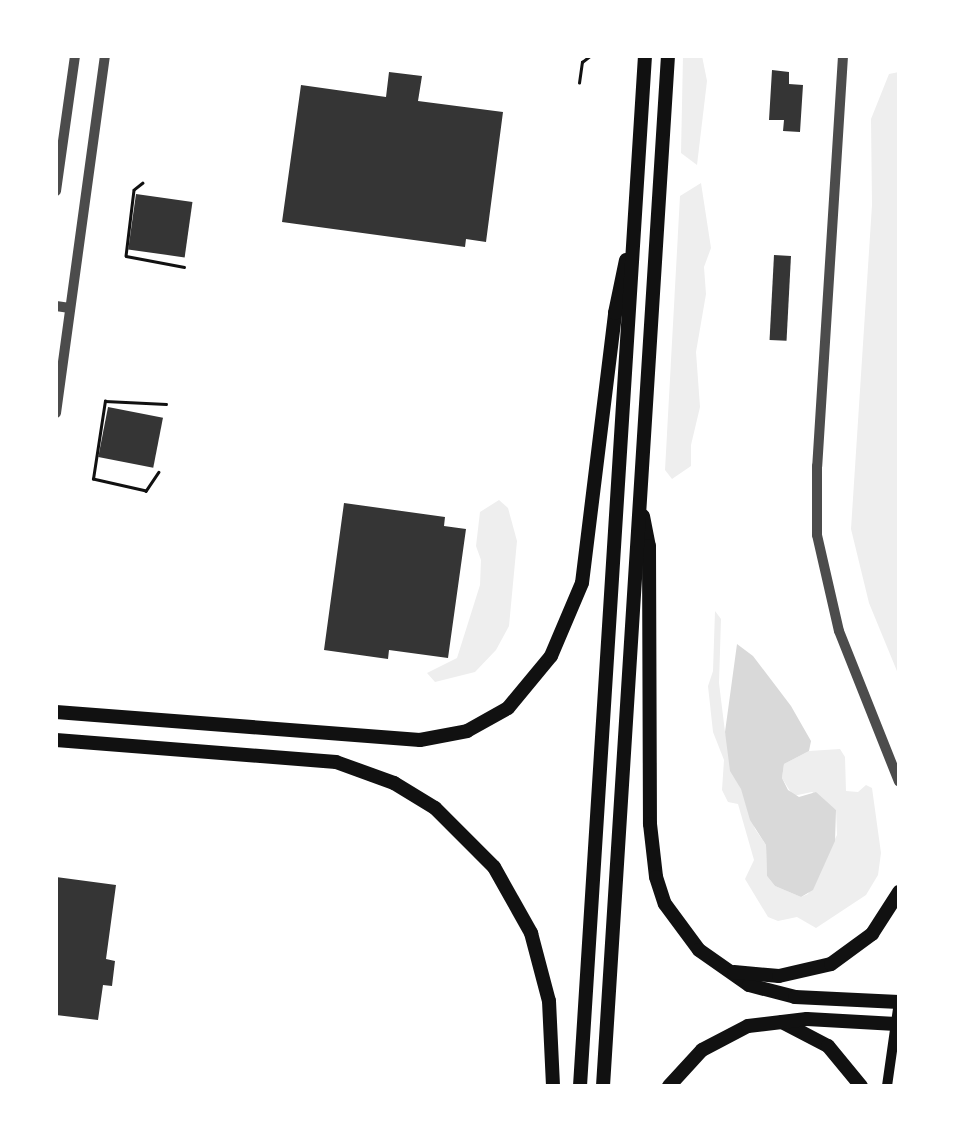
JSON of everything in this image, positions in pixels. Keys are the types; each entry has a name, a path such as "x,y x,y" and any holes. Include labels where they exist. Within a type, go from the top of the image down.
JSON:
{"highway":[{"path":"580,1086 645,62"},
{"path":"603,1086 667,63"},
{"path":"56,712 420,740 467,731 508,708 551,656 582,583 615,313 633,242"},
{"path":"640,505 649,546 649,778 656,877 678,924 722,969 749,985 780,995 899,1002"},
{"path":"56,740 335,762 384,778 435,808 494,867 531,933 549,1001 553,1086"},
{"path":"722,969 773,977 831,964 872,934 899,892"},
{"path":"777,1021 828,1045 861,1086"},
{"path":"669,1086 694,1057 720,1038 748,1026 777,1021 896,1024"}],"main road":[{"path":"887,1086 899,1002"}],"street":[{"path":"56,191 75,56"},
{"path":"56,413 61,336 70,308 105,56"},
{"path":"843,56 817,466 817,536 839,631 899,782"},
{"path":"56,306 70,308"}],"path":[{"path":"579,83 582,62 590,56"},
{"path":"143,183 134,190 126,256 184,267"},
{"path":"159,471 154,485 146,491 93,481 105,401 166,404"}],"shaded area":[{"path":"683,56 702,56 707,81 697,165 681,153"},
{"path":"899,72 899,676 869,603 851,529 872,205 871,119 889,74"},
{"path":"701,183 711,248 704,267 706,294 696,352 700,407 691,445 691,466 672,479 665,470 680,196"},
{"path":"499,500 508,508 517,541 509,626 496,650 475,672 435,682 427,673 457,658 480,585 481,560 476,546 480,512"},
{"path":"715,611 721,619 719,683 725,732 755,829 766,845 767,876 775,886 801,897 808,894 837,835 836,810 812,792 793,796 782,778 784,764 809,751 840,749 845,757 846,791 858,792 866,785 872,788 881,853 878,875 866,895 816,928 797,917 778,921 768,917 745,879 754,860 738,804 728,802 722,790 724,760 713,732 708,686 713,671"},
{"path":"737,644 753,656 791,706 811,741 809,751 784,764 782,778 788,790 799,797 816,792 836,810 835,841 813,890 801,897 775,886 767,876 766,845 750,820 741,789 730,771 725,732"}],"building":[{"path":"772,70 789,72 789,84 803,85 800,132 783,131 784,120 769,120"},
{"path":"389,72 422,76 418,101 503,112 486,242 466,239 465,247 282,222 301,85 386,97"},
{"path":"136,194 192,202 185,257 128,249"},
{"path":"774,255 791,256 787,341 770,340"},
{"path":"108,407 163,418 153,468 98,457"},
{"path":"344,503 445,517 444,526 466,529 448,658 389,650 388,659 324,650"},
{"path":"56,877 116,885 106,959 115,961 112,986 103,985 98,1020 56,1015"}]}
